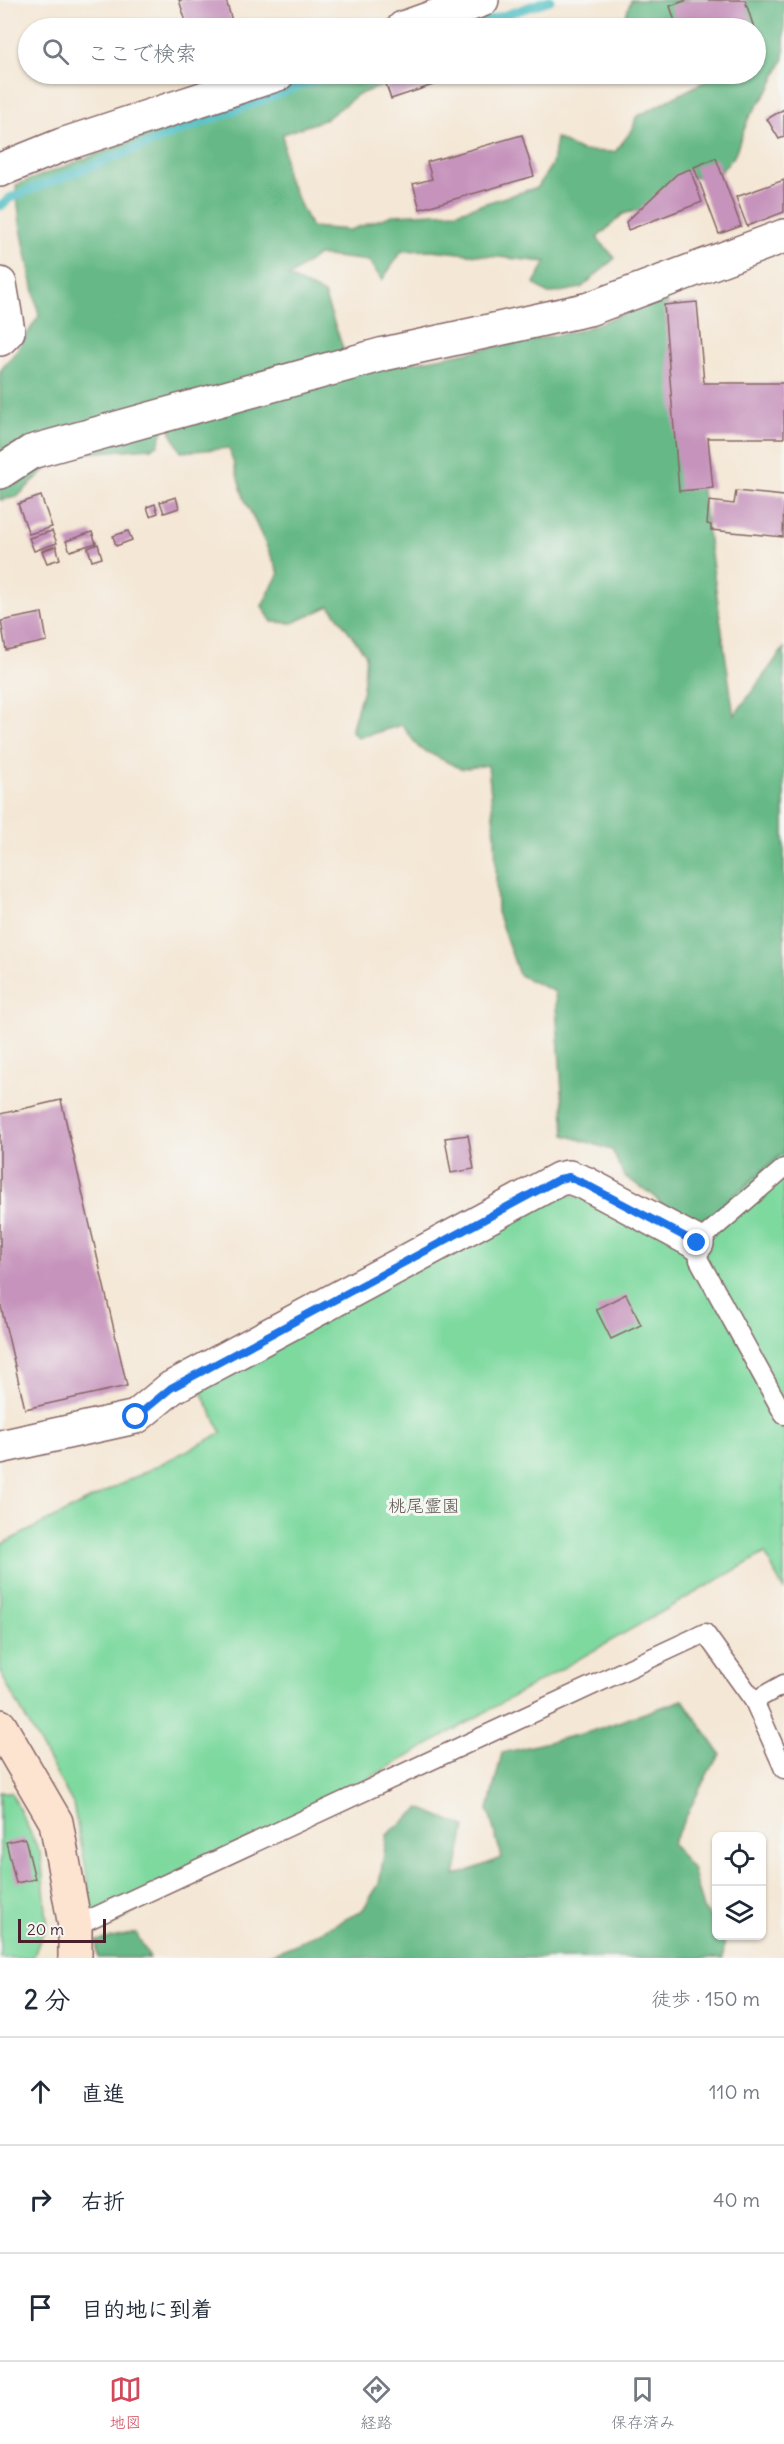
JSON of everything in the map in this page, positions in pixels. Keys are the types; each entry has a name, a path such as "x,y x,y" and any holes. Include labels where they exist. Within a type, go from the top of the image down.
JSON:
{"street":[{"path":"431,18 482,0"},
{"path":"0,170 62,145 248,84"},
{"path":"0,472 31,452 384,354 589,309 784,236"},
{"path":"0,284 8,330 0,339"},
{"path":"0,1447 136,1417 171,1388 559,1179 569,1177 585,1184 697,1243"},
{"path":"0,1726 56,1822 75,1942"}],"lane":[{"path":"784,1168 697,1243 699,1260 784,1415"},
{"path":"75,1942 705,1633 754,1701 784,1768"},
{"path":"754,1701 784,1684"}],"green space":[{"path":"631,0 726,0 687,18 625,18"},
{"path":"739,0 784,0 784,58 770,88 749,117 734,156 717,176 682,178 646,208 623,214 597,238 615,258 581,288 548,294 534,283 546,262 431,250 402,251 382,280 369,261 318,255 289,277 324,294 345,354 417,362 578,331 666,298 700,477 734,716 784,648 784,1152 698,1227 672,1216 653,1195 624,1176 612,1150 565,1135 555,992 519,975 497,912 495,835 488,765 461,769 419,748 402,725 358,738 351,731 363,689 366,655 330,606 293,623 272,622 262,606 279,573 244,498 229,448 181,452 166,422 158,445 151,448 80,453 52,463 17,497 0,500 0,371 15,353 39,316 20,224 16,185 280,84 387,84 357,95 326,119 283,134 286,175 311,227 350,230 393,215 457,212 538,187 552,164 556,138 581,151 615,152 633,129 636,117 700,84 766,84 766,18 745,18"},
{"name":"桃尾霊園","path":"784,1152 784,1591 765,1553 94,1935 85,1863 73,1804 0,1672 0,1545 222,1433 199,1388 554,1193 590,1199 698,1227"},
{"path":"683,1700 721,1755 711,1767 672,1844 692,1868 703,1909 712,1919 712,1940 725,1940 723,1958 260,1958 294,1945 362,1911 379,1884 387,1835 420,1808 465,1827 455,1876 502,1858 488,1810 502,1753 589,1732"},
{"path":"0,1792 11,1792 41,1855 47,1922 33,1958 0,1958"},
{"path":"136,1933 150,1958 98,1958 96,1941"}],"building":[{"path":"179,0 226,0 231,18 185,18"},
{"path":"687,0 745,0 751,18 674,18 670,6"},
{"path":"386,84 436,84 391,99"},
{"path":"784,109 784,137 779,139 767,119"},
{"path":"522,135 534,176 420,209 413,184 432,179 427,162"},
{"path":"716,158 741,226 719,234 694,167"},
{"path":"690,169 702,202 628,230 626,222 677,174"},
{"path":"784,180 784,212 747,226 736,197"},
{"path":"697,302 704,383 784,383 784,438 708,438 713,488 679,491 664,305"},
{"path":"736,491 784,496 783,537 711,530 711,525 707,524 709,501 734,504"},
{"path":"41,496 52,527 29,534 18,504"},
{"path":"176,497 179,508 164,513 160,502"},
{"path":"155,504 158,513 150,516 147,507"},
{"path":"52,531 57,543 34,551 29,538"},
{"path":"128,531 132,540 116,546 113,536"},
{"path":"92,532 96,543 70,551 66,541"},
{"path":"98,544 102,558 92,561 88,548"},
{"path":"56,546 60,559 47,563 42,551"},
{"path":"42,613 47,641 6,650 1,621"},
{"path":"61,1100 127,1386 25,1409 0,1302 0,1114"},
{"path":"468,1135 474,1169 451,1173 445,1138"},
{"path":"626,1294 641,1325 611,1339 596,1309"},
{"path":"25,1838 35,1879 16,1883 6,1842"}],"waterway":[{"path":"496,18 550,0"},
{"path":"1,206 10,198 304,84"}],"route":[{"path":"136,1417 171,1388 559,1179 569,1177 585,1184 697,1243"}]}
